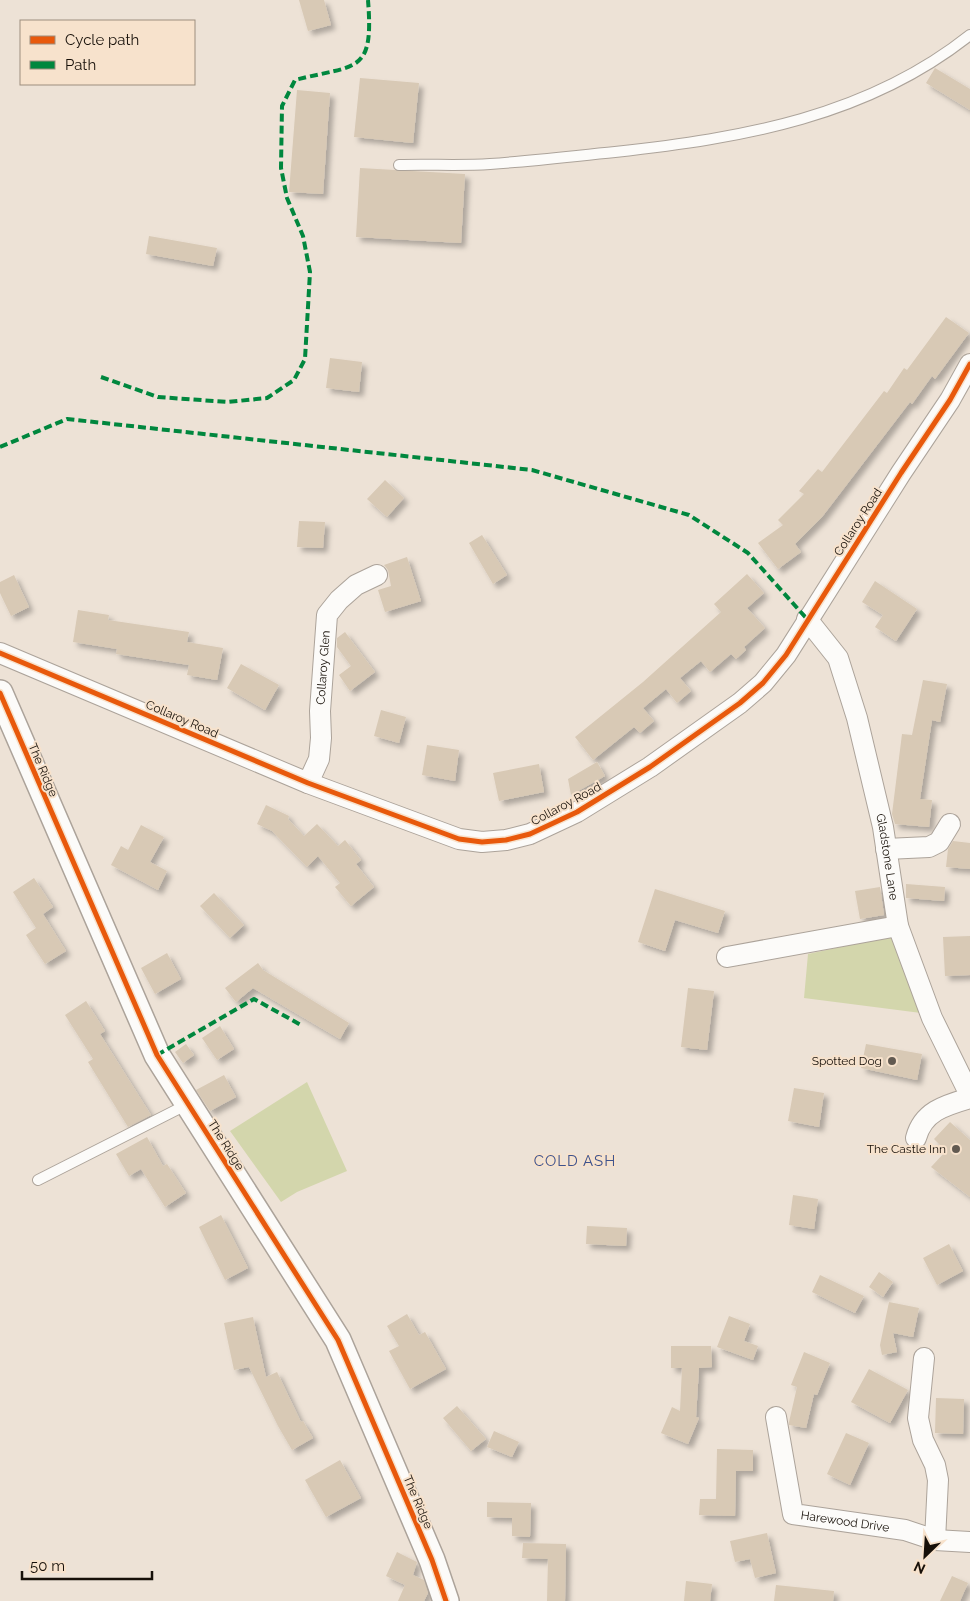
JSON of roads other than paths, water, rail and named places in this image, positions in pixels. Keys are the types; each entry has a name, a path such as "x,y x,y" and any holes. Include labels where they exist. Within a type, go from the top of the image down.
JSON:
{"street":[{"name":"Collaroy Road","path":"0,653 308,782 459,839 482,842 506,840 530,834 577,812 650,767 740,703 763,683 786,655 807,619 950,400 970,364"},
{"name":"Collaroy Glen","path":"308,782 319,759 321,738 320,711 327,615 339,600 356,585 377,575"},
{"name":"Gladstone Lane","path":"807,619 838,658 857,718 886,849 898,926 932,1018 970,1096"},
{"name":"The Ridge","path":"0,694 157,1055 338,1340 432,1560 446,1601"},
{"path":"886,849 929,847 938,842 950,824"},
{"path":"727,958 898,926"},
{"path":"916,1138 919,1128 940,1106 970,1096"},
{"path":"924,1358 918,1418 923,1440 935,1465 938,1480 935,1540"},
{"name":"Harewood Drive","path":"776,1417 793,1514 905,1530 935,1540 970,1542"}],"lane":[{"path":"399,165 489,164 564,157 721,139 781,126 860,100 908,77 946,54 970,35"},
{"path":"38,1180 188,1104"}],"place":[{"name":"Spotted Dog","path":"892,1061"},
{"name":"The Castle Inn","path":"956,1149"}],"district":[{"name":"COLD ASH","path":"575,1161"}]}
